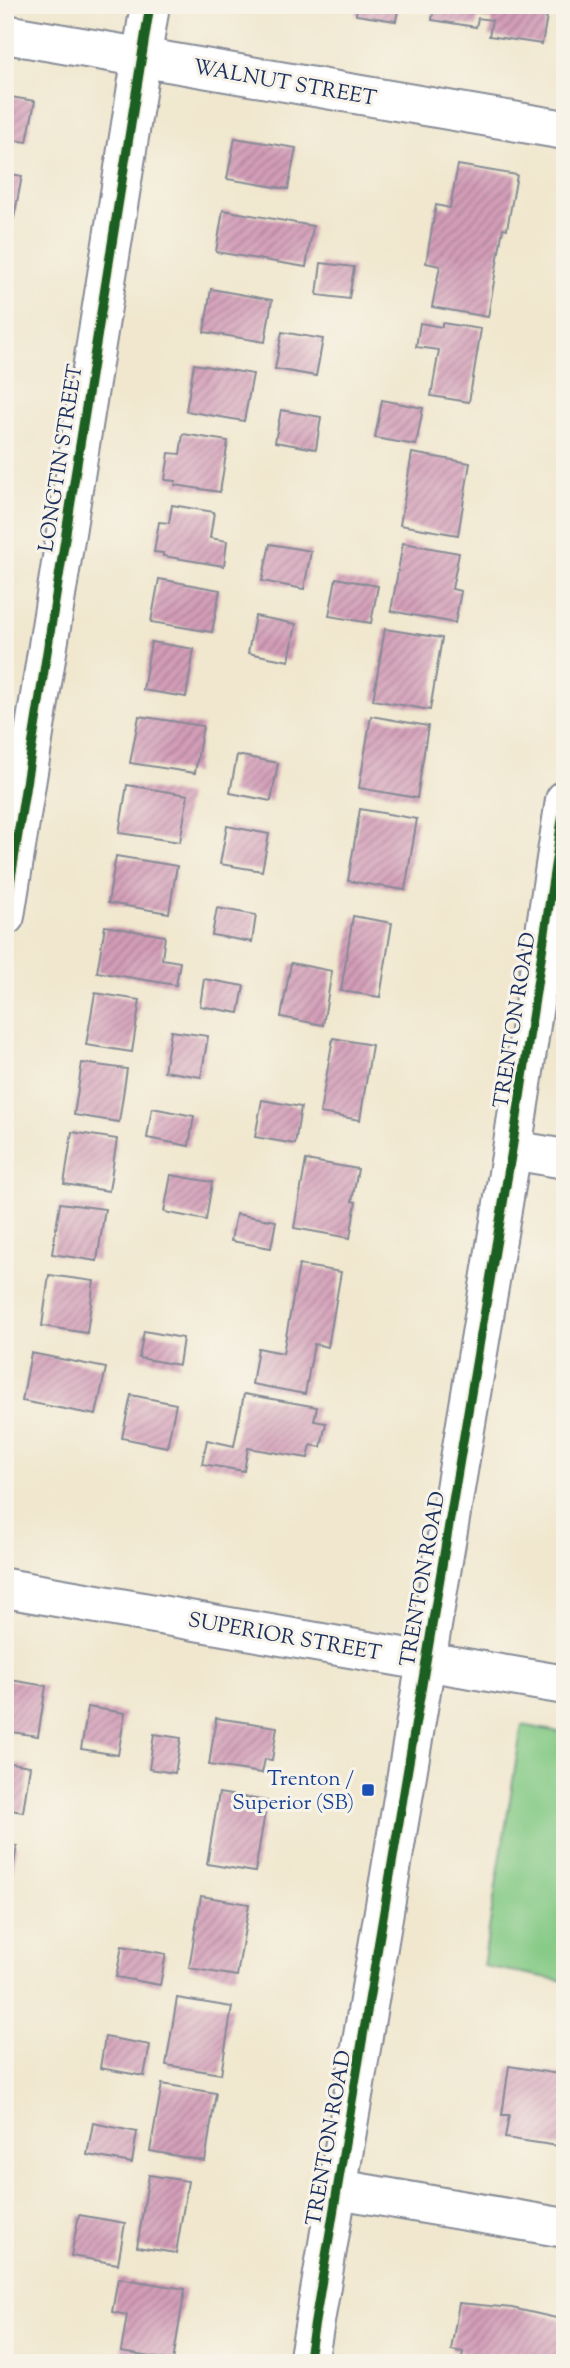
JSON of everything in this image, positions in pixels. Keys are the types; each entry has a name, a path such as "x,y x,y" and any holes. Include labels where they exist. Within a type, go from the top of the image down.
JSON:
{"street":[{"name":"LONGTIN STREET","path":"5,916 149,5"},
{"name":"WALNUT STREET","path":"5,34 565,130"},
{"name":"TRENTON ROAD","path":"308,2363 512,1150 565,800"},
{"path":"512,1150 565,1159"},
{"name":"SUPERIOR STREET","path":"5,1588 565,1685"},
{"path":"338,2189 565,2228"}],"green space":[{"path":"522,1725 565,1733 565,1981 483,1966"}],"building":[{"path":"357,5 399,5 396,21 356,15"},
{"path":"434,5 549,5 542,44 489,36 492,20 478,18 476,27 432,20"},
{"path":"5,96 35,101 27,142 5,139"},
{"path":"235,138 296,148 288,189 227,179"},
{"path":"458,165 517,175 507,229 503,228 488,317 432,307 440,266 426,263 436,205 450,208"},
{"path":"5,173 22,176 14,218 5,217"},
{"path":"223,210 313,226 306,267 216,252"},
{"path":"321,263 354,267 349,299 317,295"},
{"path":"211,289 272,300 265,342 204,332"},
{"path":"420,323 442,327 442,323 481,329 469,402 431,396 439,350 416,347"},
{"path":"282,332 323,339 316,376 275,369"},
{"path":"194,364 253,374 244,421 186,411"},
{"path":"382,400 423,408 416,445 375,438"},
{"path":"281,410 321,417 316,449 275,442"},
{"path":"183,434 228,441 220,492 175,485 176,481 165,480 169,453 180,454"},
{"path":"412,453 470,463 458,535 400,525"},
{"path":"172,505 214,512 210,538 227,541 224,566 163,556 163,553 154,552 159,522 169,523"},
{"path":"403,543 459,553 452,589 461,591 455,623 391,611"},
{"path":"270,544 311,551 304,589 262,581"},
{"path":"336,578 378,586 371,623 329,616"},
{"path":"159,579 220,590 212,632 151,622"},
{"path":"255,616 296,624 289,661 248,653"},
{"path":"385,629 442,638 430,710 373,700"},
{"path":"151,642 194,649 186,697 143,690"},
{"path":"139,716 203,726 195,773 130,763"},
{"path":"371,716 428,726 417,798 359,788"},
{"path":"237,755 278,763 271,801 230,793"},
{"path":"127,785 188,795 180,842 119,833"},
{"path":"360,809 417,819 405,890 348,881"},
{"path":"227,826 269,834 262,871 220,864"},
{"path":"116,856 177,866 169,913 108,903"},
{"path":"217,908 256,915 252,942 212,935"},
{"path":"353,916 392,923 380,997 341,991"},
{"path":"105,926 165,936 162,959 180,962 176,985 97,972"},
{"path":"291,963 332,971 323,1025 281,1017"},
{"path":"204,979 244,986 239,1013 200,1006"},
{"path":"95,993 140,1000 132,1052 86,1045"},
{"path":"171,1031 208,1036 201,1077 164,1071"},
{"path":"333,1038 372,1045 360,1120 320,1113"},
{"path":"82,1063 127,1069 119,1122 74,1115"},
{"path":"262,1100 301,1107 295,1144 255,1137"},
{"path":"152,1108 194,1116 189,1146 147,1138"},
{"path":"72,1132 117,1139 109,1191 64,1184"},
{"path":"306,1160 358,1169 352,1201 356,1202 350,1238 294,1228"},
{"path":"171,1175 212,1182 206,1220 164,1212"},
{"path":"60,1203 105,1209 97,1261 52,1254"},
{"path":"236,1214 276,1221 271,1248 231,1241"},
{"path":"299,1265 341,1272 328,1347 314,1344 305,1394 252,1384 258,1348 283,1353"},
{"path":"49,1275 94,1281 87,1333 42,1326"},
{"path":"144,1331 183,1338 179,1365 139,1358"},
{"path":"31,1353 106,1368 96,1415 22,1401"},
{"path":"244,1394 317,1407 314,1421 326,1423 321,1447 311,1445 308,1458 248,1448 244,1471 202,1464 207,1440 234,1446"},
{"path":"131,1395 176,1404 167,1447 122,1438"},
{"path":"5,1679 46,1686 38,1736 5,1731"},
{"path":"88,1707 125,1713 118,1755 81,1749"},
{"path":"216,1718 277,1727 272,1760 265,1759 262,1773 209,1765"},
{"path":"154,1734 181,1738 175,1773 149,1769"},
{"path":"5,1762 30,1766 23,1812 5,1809"},
{"path":"219,1793 267,1801 255,1872 207,1864"},
{"path":"5,1844 17,1846 8,1899 5,1898"},
{"path":"201,1896 249,1904 237,1976 189,1968"},
{"path":"122,1946 166,1954 160,1985 116,1977"},
{"path":"5,1963 12,1964 7,1995 5,1995"},
{"path":"177,1998 232,2007 221,2074 166,2065"},
{"path":"105,2037 150,2045 144,2076 100,2068"},
{"path":"509,2066 565,2075 565,2147 505,2138 509,2115 502,2115"},
{"path":"162,2084 216,2093 205,2161 150,2151"},
{"path":"93,2123 137,2132 132,2163 87,2155"},
{"path":"149,2175 188,2181 176,2253 137,2247"},
{"path":"79,2215 125,2223 118,2264 71,2256"},
{"path":"118,2278 185,2289 173,2361 121,2352 127,2315 112,2312"},
{"path":"459,2303 512,2308 565,2320 558,2363 461,2363 463,2352 451,2350"}],"cycle path":[{"path":"5,916 150,5"},
{"path":"308,2363 512,1150 565,800"}],"place":[{"name":"Trenton / Superior (SB)","path":"368,1790"}]}
